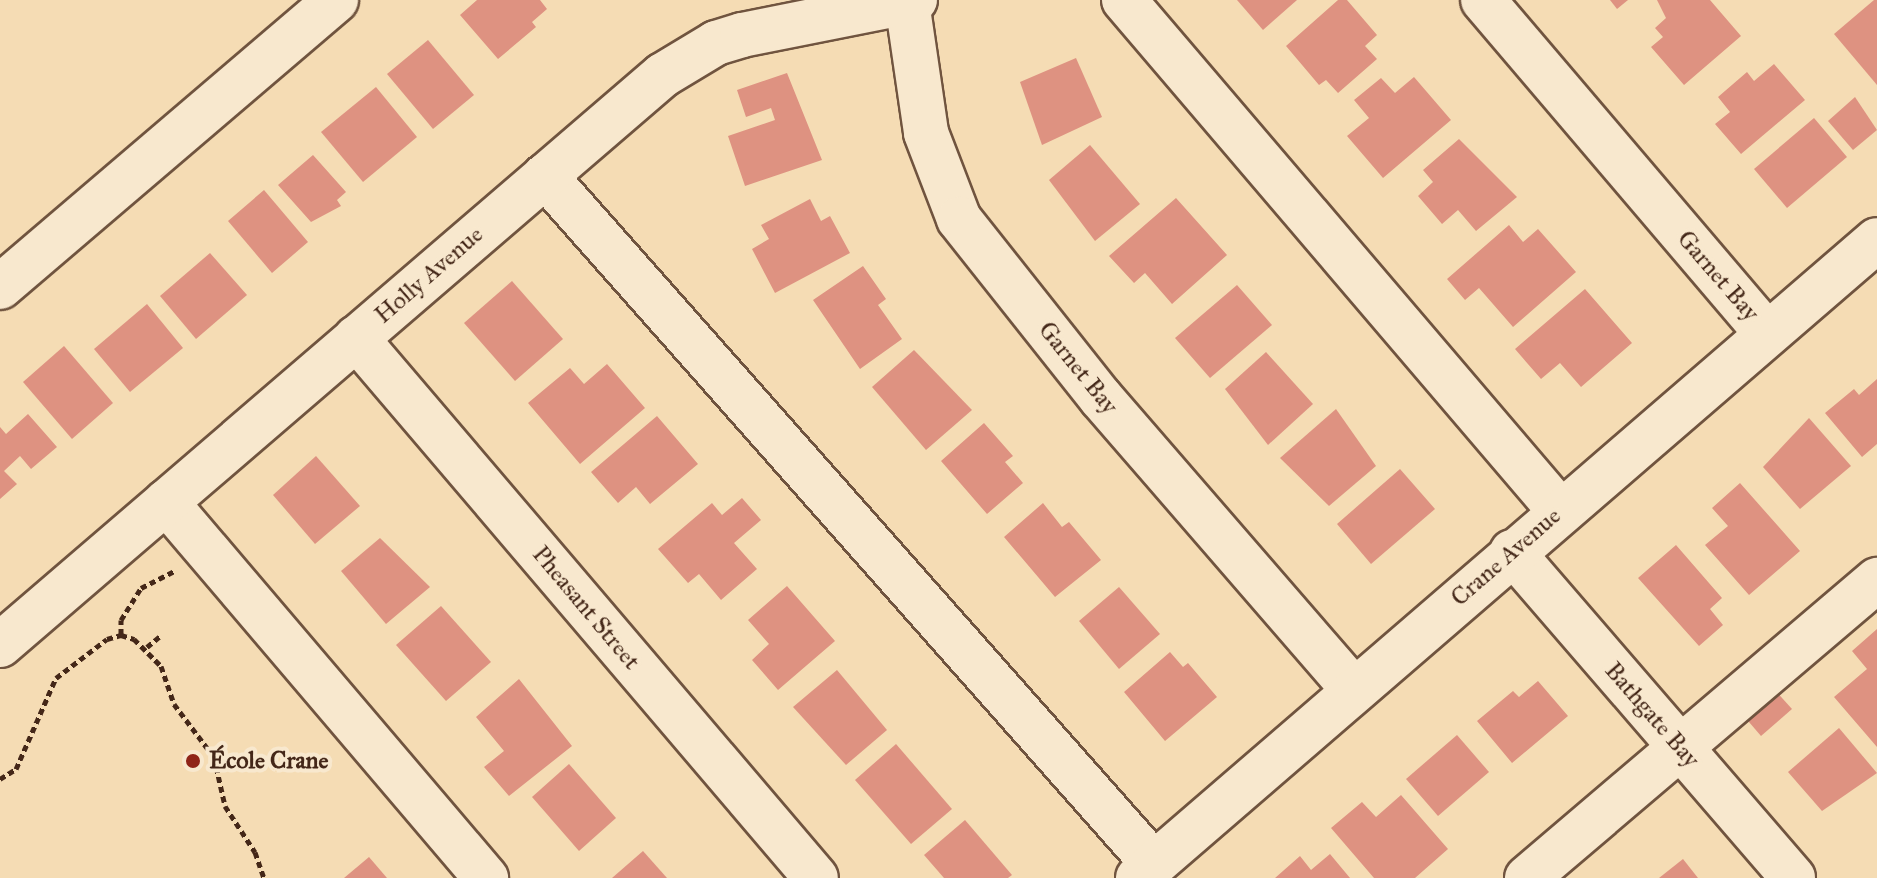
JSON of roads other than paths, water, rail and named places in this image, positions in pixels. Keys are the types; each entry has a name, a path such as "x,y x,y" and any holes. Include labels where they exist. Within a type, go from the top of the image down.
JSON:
{"street":[{"path":"0,287 336,0"},
{"path":"1124,0 1560,511"},
{"name":"Garnet Bay","path":"1483,0 1766,332"},
{"name":"Garnet Bay","path":"911,1 926,133 959,219 1101,398 1353,689"},
{"name":"Holly Avenue","path":"0,645 663,75 716,43 911,1"},
{"path":"545,176 1146,871"},
{"name":"Crane Avenue","path":"1146,871 1766,332 1877,240"},
{"name":"Pheasant Street","path":"356,338 816,878"},
{"path":"166,502 486,878"},
{"name":"Bathgate Bay","path":"1512,552 1793,878"},
{"path":"1527,878 1877,580"}],"place":[{"name":"École Crane","path":"193,761"}]}
